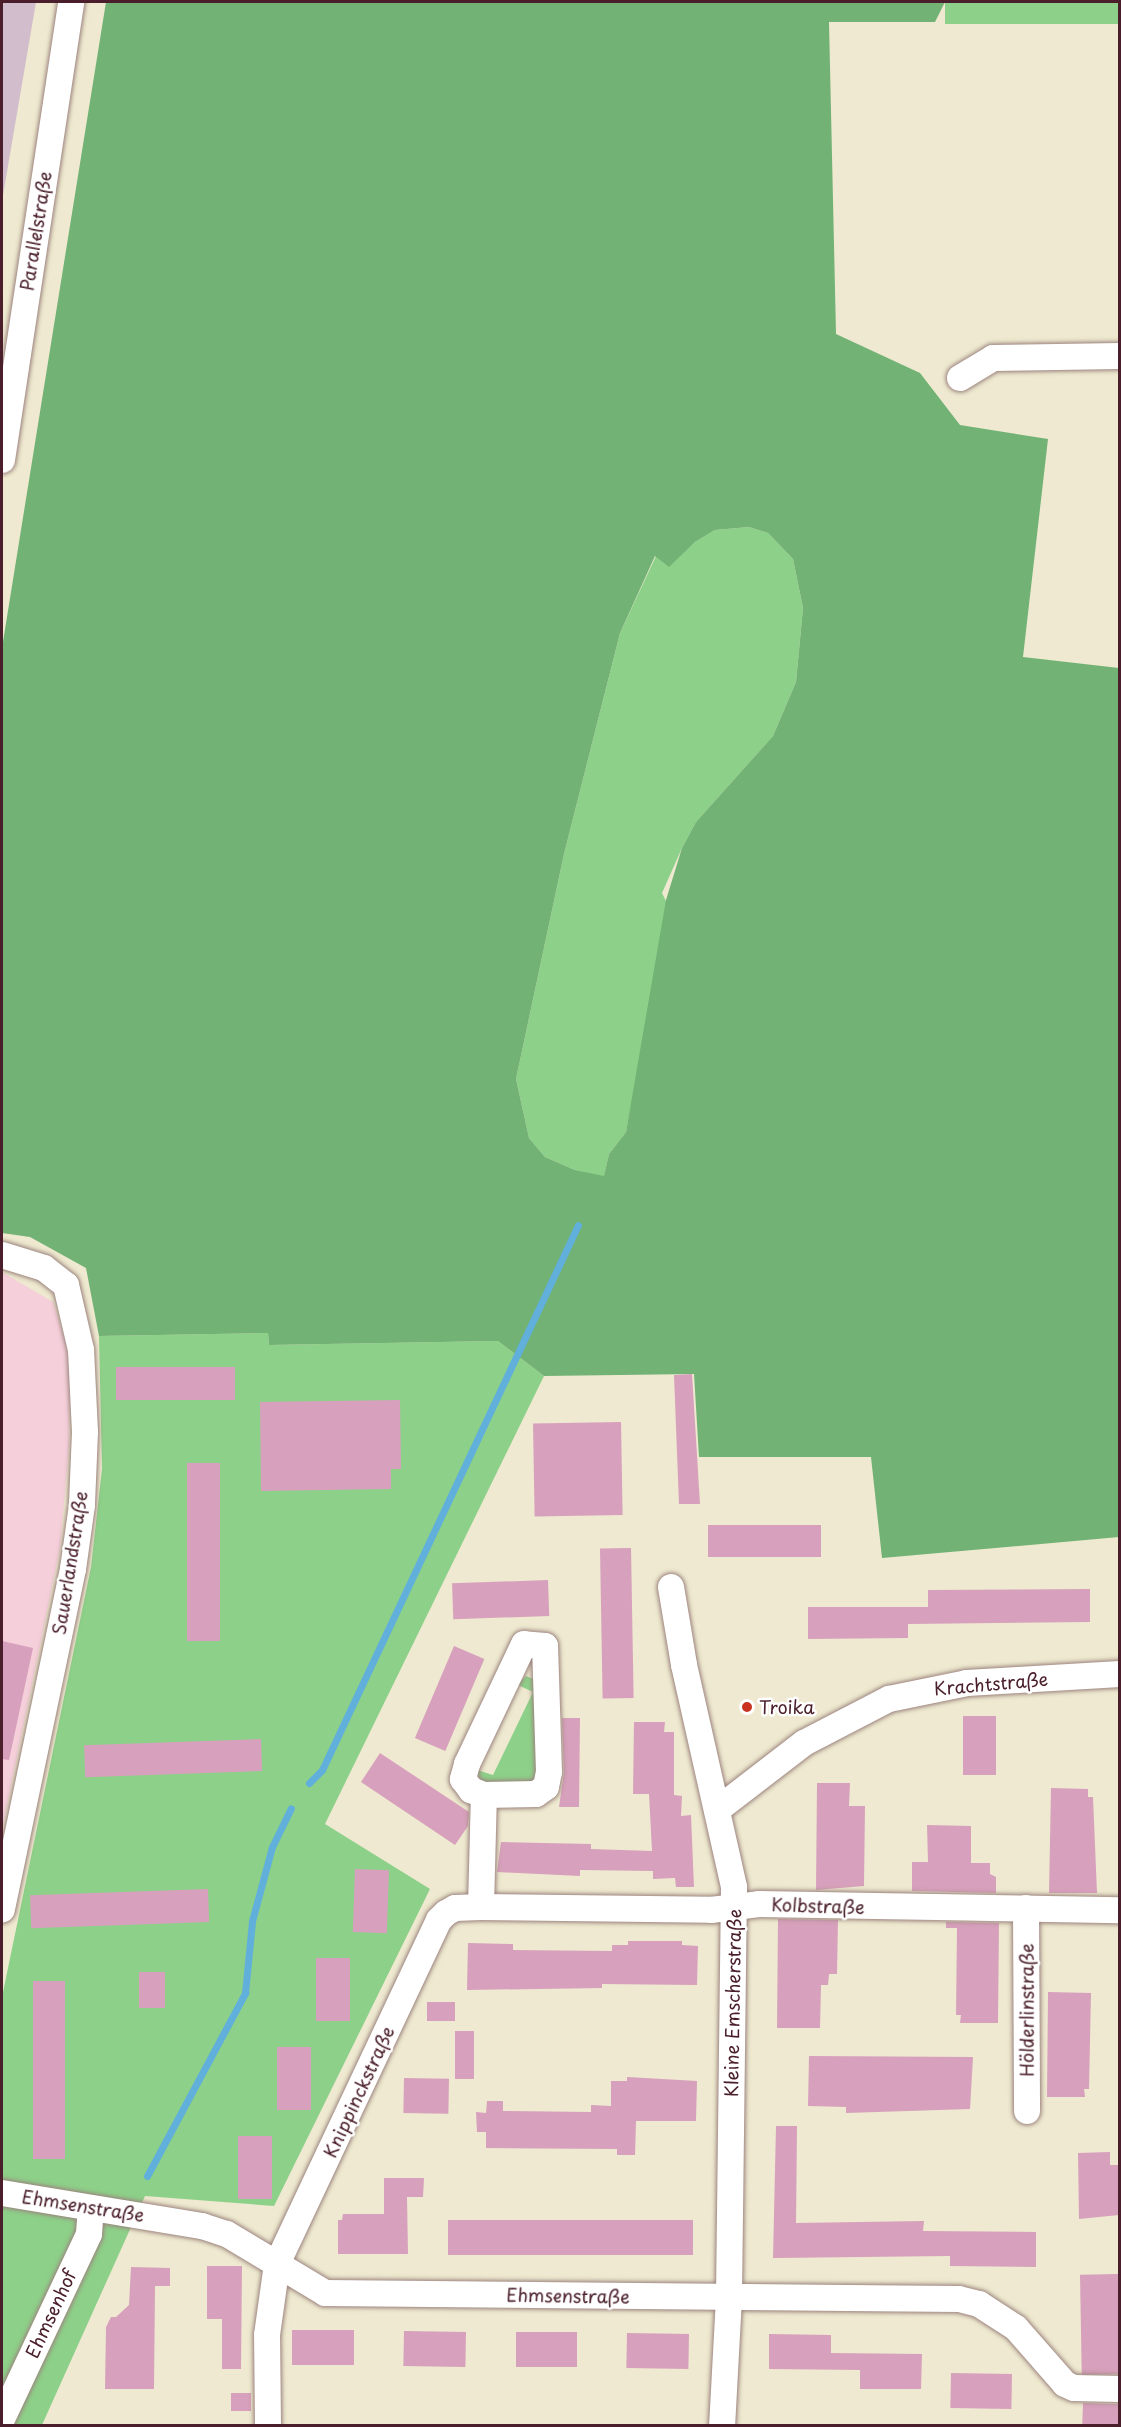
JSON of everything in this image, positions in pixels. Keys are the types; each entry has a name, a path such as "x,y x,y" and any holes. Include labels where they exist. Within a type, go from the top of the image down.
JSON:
{"street":[{"name":"Parallelstraße","path":"2,460 71,2"},
{"path":"960,378 993,358 1119,356"},
{"name":"Sauerlandstraße","path":"2,1255 44,1268 66,1285 81,1350 85,1431 82,1505 73,1569 2,1910"},
{"name":"Kleine Emscherstraße","path":"671,1587 684,1665 734,1887 729,2298 722,2426"},
{"path":"524,1644 545,1646 549,1772 546,1786 536,1794 484,1796 471,1790 463,1779 467,1764 524,1644"},
{"name":"Krachtstraße","path":"717,1810 804,1743 889,1699 966,1683 1119,1674"},
{"path":"481,1907 484,1796"},
{"name":"Kolbstraße","path":"440,1920 455,1908 481,1907 735,1908 759,1904 1119,1910"},
{"name":"Hölderlinstraße","path":"1026,1908 1027,2111"},
{"name":"Knippinckstraße","path":"268,2426 267,2335 277,2264 440,1920"},
{"name":"Ehmsenstraße","path":"2,2193 202,2226 227,2234 325,2293 959,2299 979,2304 1016,2328 1057,2378 1074,2388 1119,2389"},
{"name":"Ehmsenhof","path":"2,2419 89,2234 91,2208"}],"shaded area":[{"path":"2,2 36,2 2,201"},
{"path":"2,1272 53,1302 66,1342 70,1377 69,1447 60,1548 2,1830"}],"green space":[{"path":"106,2 945,2 935,22 829,22 836,334 920,373 960,425 1048,439 1023,657 1119,668 1119,1537 882,1558 871,1457 699,1457 694,1374 544,1376 498,1341 269,1345 268,1333 99,1336 86,1268 30,1237 2,1233 2,648","holes":["749,527 768,533 793,559 803,608 796,682 773,736 696,822 682,848 666,900 626,1132 609,1154 604,1176 575,1170 545,1157 529,1138 516,1079 564,854 620,633 655,556 669,567 695,542 715,530"]},
{"path":"945,2 1119,2 1119,24 945,24"},
{"path":"749,527 768,533 793,559 803,608 796,682 773,736 696,822 682,848 662,893 669,907 626,1132 609,1154 604,1177 575,1170 545,1157 529,1138 516,1079 564,854 620,633 656,556 669,566 695,542 715,530"},
{"path":"268,1333 269,1345 498,1341 544,1376 325,1824 430,1889 274,2206 145,2196 42,2425 2,2426 2,1997 91,1567 102,1469 99,1336"},
{"path":"526,1676 536,1680 540,1772 535,1782 489,1786 480,1780 477,1770 493,1775 533,1692 518,1685"}],"building":[{"path":"116,1367 235,1367 235,1400 116,1400"},
{"path":"692,1374 700,1504 679,1504 674,1375"},
{"path":"400,1400 401,1469 391,1469 391,1489 261,1491 260,1402"},
{"path":"621,1422 623,1515 535,1517 533,1424"},
{"path":"187,1463 220,1463 220,1641 187,1641"},
{"path":"708,1525 821,1525 821,1557 708,1557"},
{"path":"631,1548 634,1698 603,1699 600,1549"},
{"path":"548,1580 549,1616 453,1619 452,1583"},
{"path":"1090,1589 1090,1622 908,1624 908,1638 808,1639 808,1607 928,1607 928,1590"},
{"path":"2,1641 33,1648 9,1760 2,1759"},
{"path":"454,1646 484,1659 445,1751 415,1738"},
{"path":"963,1716 996,1716 996,1775 963,1775"},
{"path":"562,1718 580,1718 579,1807 559,1807 564,1772"},
{"path":"634,1722 665,1722 664,1732 674,1732 674,1795 682,1796 681,1816 691,1815 694,1887 676,1887 675,1878 653,1879 653,1871 580,1870 580,1876 497,1872 501,1842 591,1844 591,1849 652,1851 649,1794 633,1794"},
{"path":"261,1739 262,1771 85,1777 84,1745"},
{"path":"380,1753 469,1812 468,1826 455,1845 361,1782"},
{"path":"817,1783 850,1783 849,1806 865,1806 864,1886 816,1890"},
{"path":"1051,1788 1088,1789 1088,1797 1093,1797 1097,1893 1049,1893"},
{"path":"927,1825 971,1826 971,1863 990,1863 990,1874 996,1877 996,1893 912,1891 912,1862 928,1862"},
{"path":"355,1869 389,1870 387,1933 353,1932"},
{"path":"208,1889 209,1922 31,1928 30,1895"},
{"path":"778,1919 838,1920 837,1974 829,1974 828,1985 821,1985 820,2028 777,2028"},
{"path":"946,1922 999,1923 998,2023 960,2023 961,2015 956,2015 957,1928 946,1928"},
{"path":"628,1941 682,1941 682,1945 698,1946 697,1985 602,1984 602,1988 467,1990 468,1943 513,1944 513,1950 612,1951 612,1945 628,1945"},
{"path":"316,1958 350,1958 350,2021 316,2021"},
{"path":"139,1972 165,1972 165,2008 139,2008"},
{"path":"33,1981 65,1981 65,2159 33,2159"},
{"path":"1048,1992 1091,1993 1089,2089 1084,2089 1085,2097 1047,2097"},
{"path":"427,2002 455,2002 455,2021 427,2021"},
{"path":"455,2031 474,2031 474,2079 455,2079"},
{"path":"277,2047 311,2047 311,2110 277,2110"},
{"path":"809,2056 973,2057 970,2109 846,2113 846,2107 808,2106"},
{"path":"627,2077 697,2081 696,2121 636,2121 635,2155 617,2155 617,2149 486,2148 486,2132 477,2132 476,2112 486,2113 487,2101 503,2101 503,2111 591,2112 591,2105 611,2106 611,2081 627,2081"},
{"path":"404,2078 449,2079 448,2114 403,2113"},
{"path":"776,2126 797,2126 796,2223 924,2221 923,2231 1036,2232 1036,2267 950,2266 950,2256 773,2258"},
{"path":"238,2136 272,2136 272,2199 238,2199"},
{"path":"1110,2152 1110,2165 1119,2165 1119,2215 1079,2219 1078,2153"},
{"path":"384,2178 424,2178 423,2197 407,2197 408,2254 338,2254 338,2220 342,2220 343,2214 384,2214"},
{"path":"448,2220 693,2220 693,2255 448,2255"},
{"path":"207,2266 242,2266 241,2369 222,2369 222,2319 207,2319"},
{"path":"131,2267 170,2268 170,2286 155,2286 154,2389 105,2389 106,2327 111,2317 116,2317 129,2305"},
{"path":"1118,2274 1120,2374 1082,2375 1080,2275"},
{"path":"292,2330 354,2330 354,2365 292,2365"},
{"path":"404,2331 466,2332 465,2367 403,2366"},
{"path":"516,2332 577,2332 577,2367 516,2367"},
{"path":"627,2333 689,2334 688,2369 626,2368"},
{"path":"769,2334 831,2335 831,2353 922,2354 921,2389 860,2389 860,2370 769,2369"},
{"path":"951,2373 1012,2374 1011,2409 950,2408"},
{"path":"231,2393 251,2393 251,2411 231,2411"},
{"path":"1083,2403 1119,2404 1118,2426 1082,2426"}],"waterway":[{"path":"309,1783 322,1770 578,1225"},
{"path":"147,2176 245,1993 252,1921 272,1847 291,1808"}],"place":[{"name":"Troika","path":"747,1707"}]}
